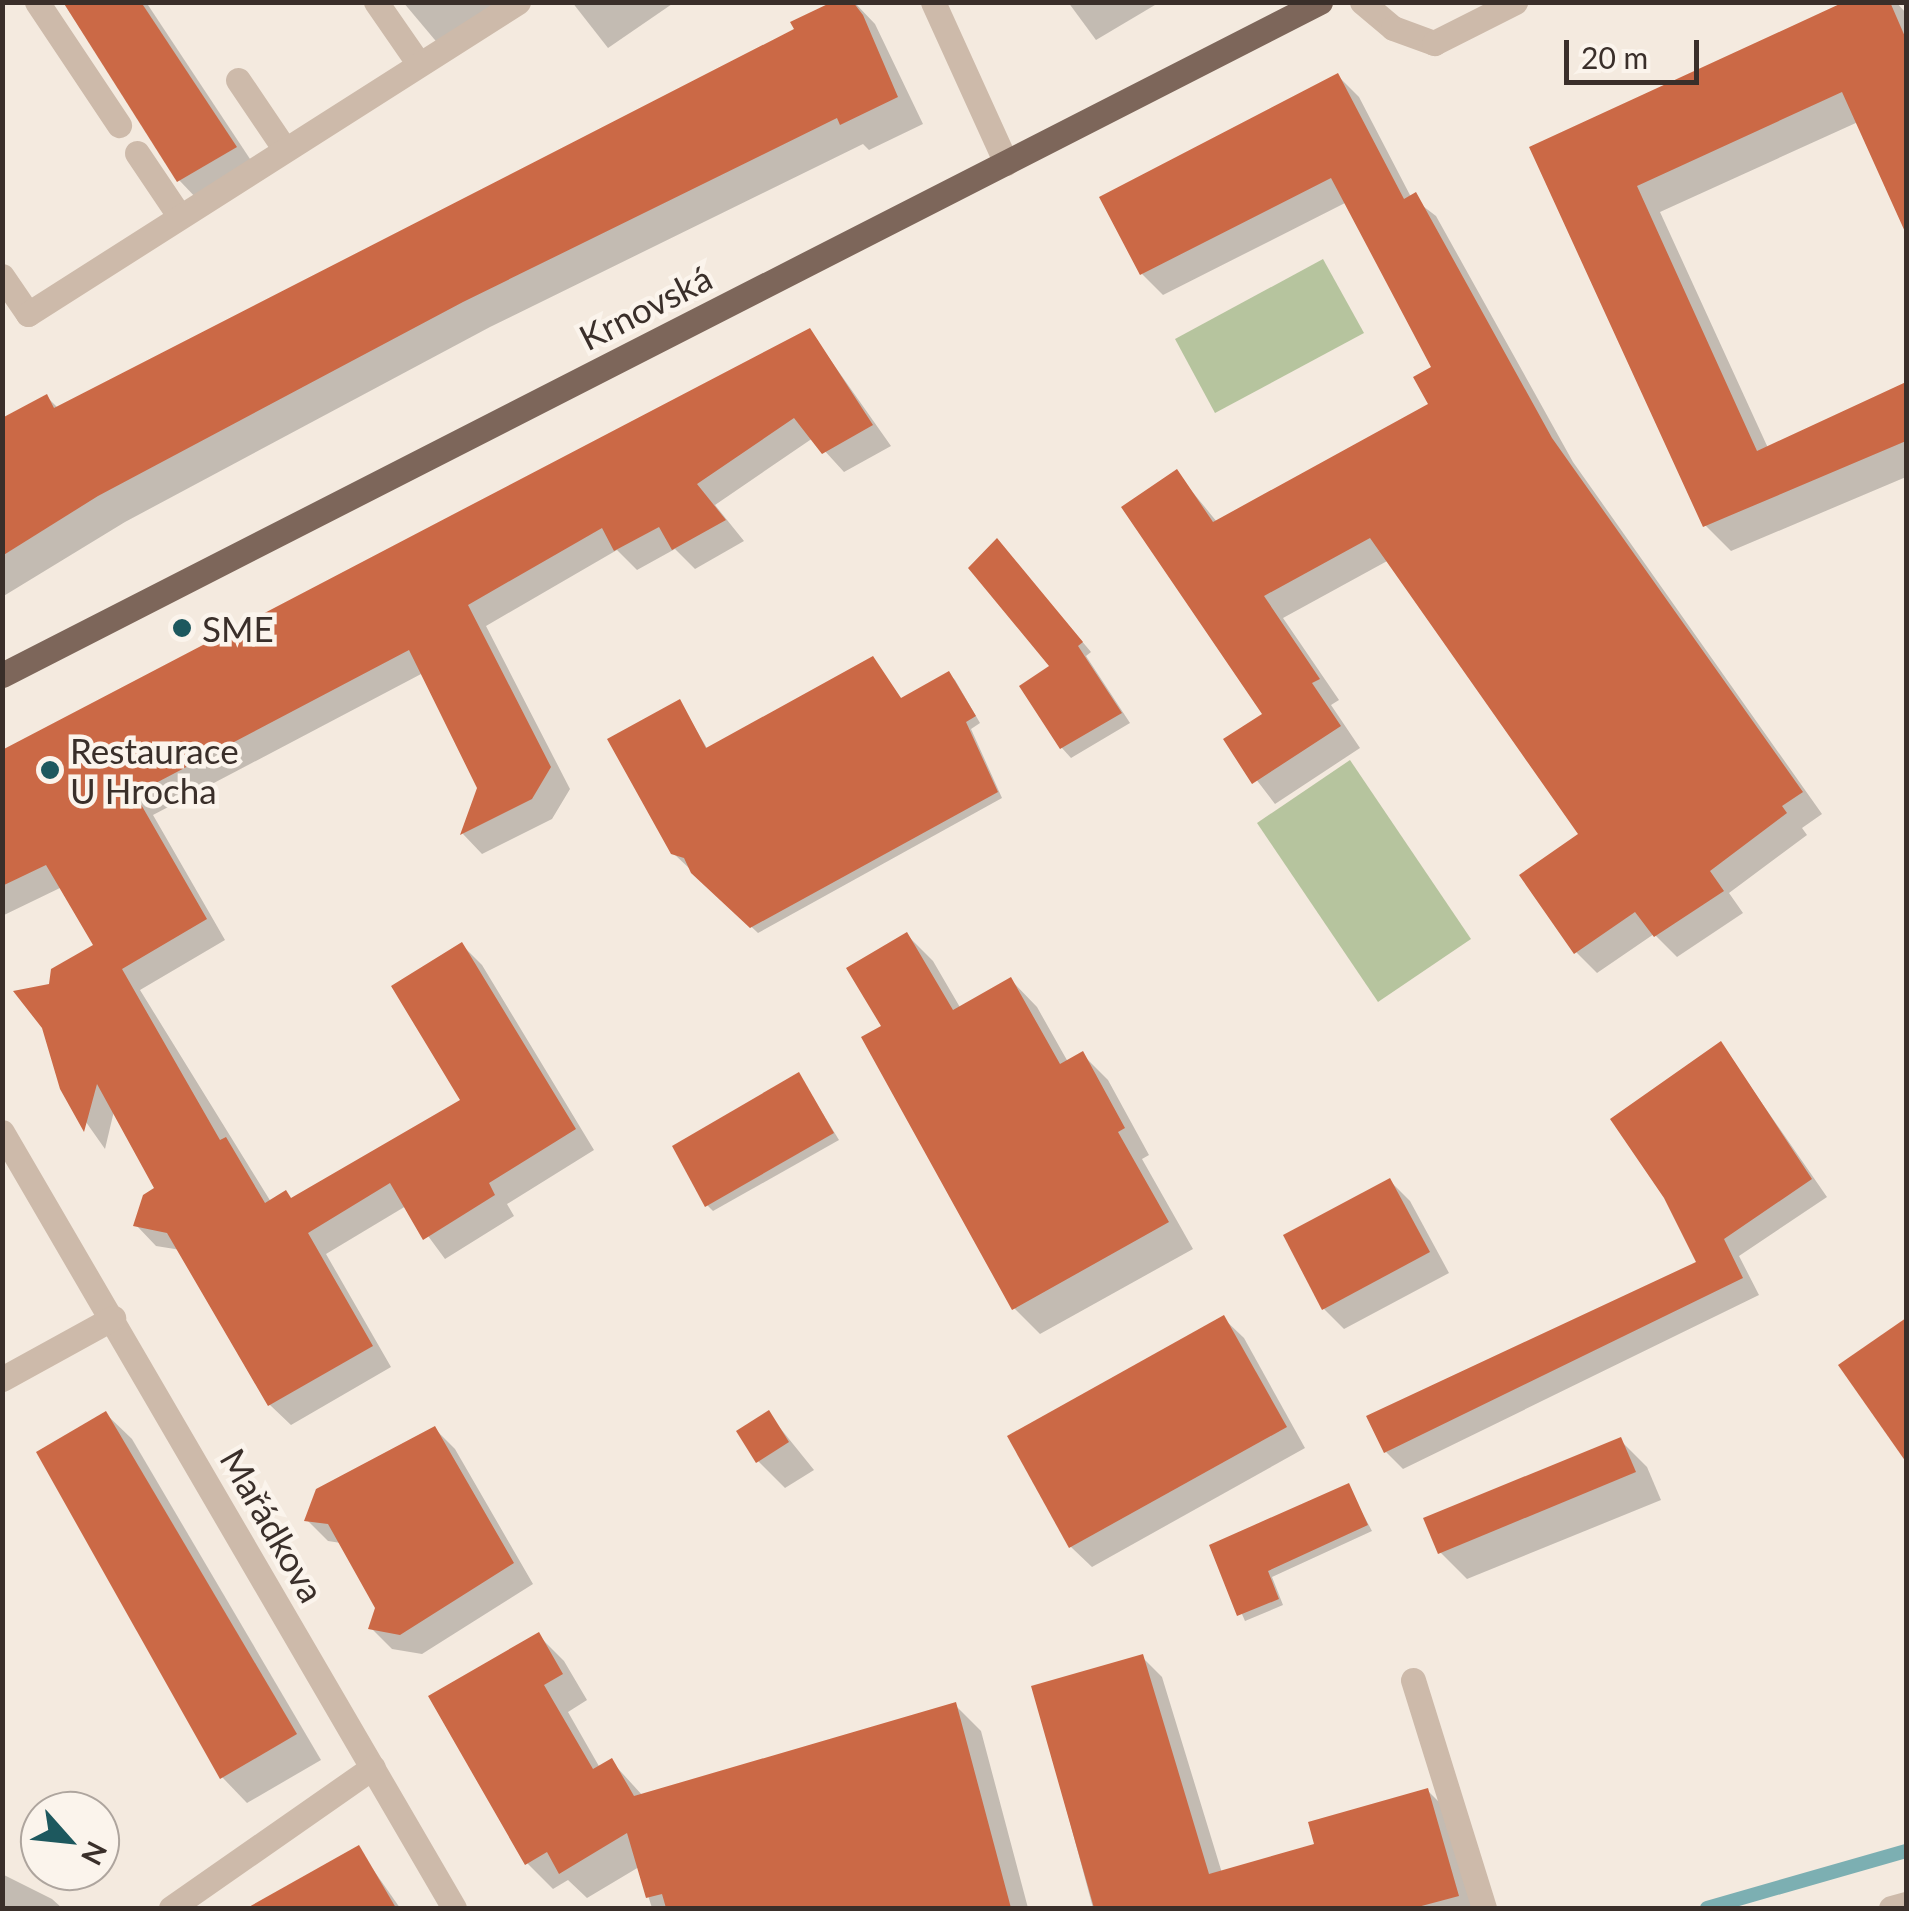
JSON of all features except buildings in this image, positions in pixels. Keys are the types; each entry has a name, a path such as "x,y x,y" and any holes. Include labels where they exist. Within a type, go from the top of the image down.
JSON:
{"main road":[{"name":"Krnovská","path":"2,675 1320,2"}],"street":[{"path":"37,2 119,126"},
{"path":"376,2 419,64"},
{"path":"933,2 1006,163"},
{"path":"1362,2 1392,28 1434,43 1516,2"},
{"path":"2,276 28,314 178,214 516,3"},
{"path":"238,80 284,148"},
{"path":"137,153 178,214"},
{"name":"Mařádkova","path":"2,1132 454,1908"},
{"path":"2,1379 113,1318"},
{"path":"1413,1680 1484,1908"},
{"path":"171,1908 373,1767"},
{"path":"1891,1908 1906,1904"}],"green space":[{"path":"1323,259 1364,333 1215,413 1175,339"},
{"path":"1350,760 1471,939 1378,1002 1257,823"}],"waterway":[{"path":"1707,1908 1906,1851"}],"place":[{"name":"SME","path":"182,628"},
{"name":"Restaurace U Hrocha","path":"50,770"}]}
